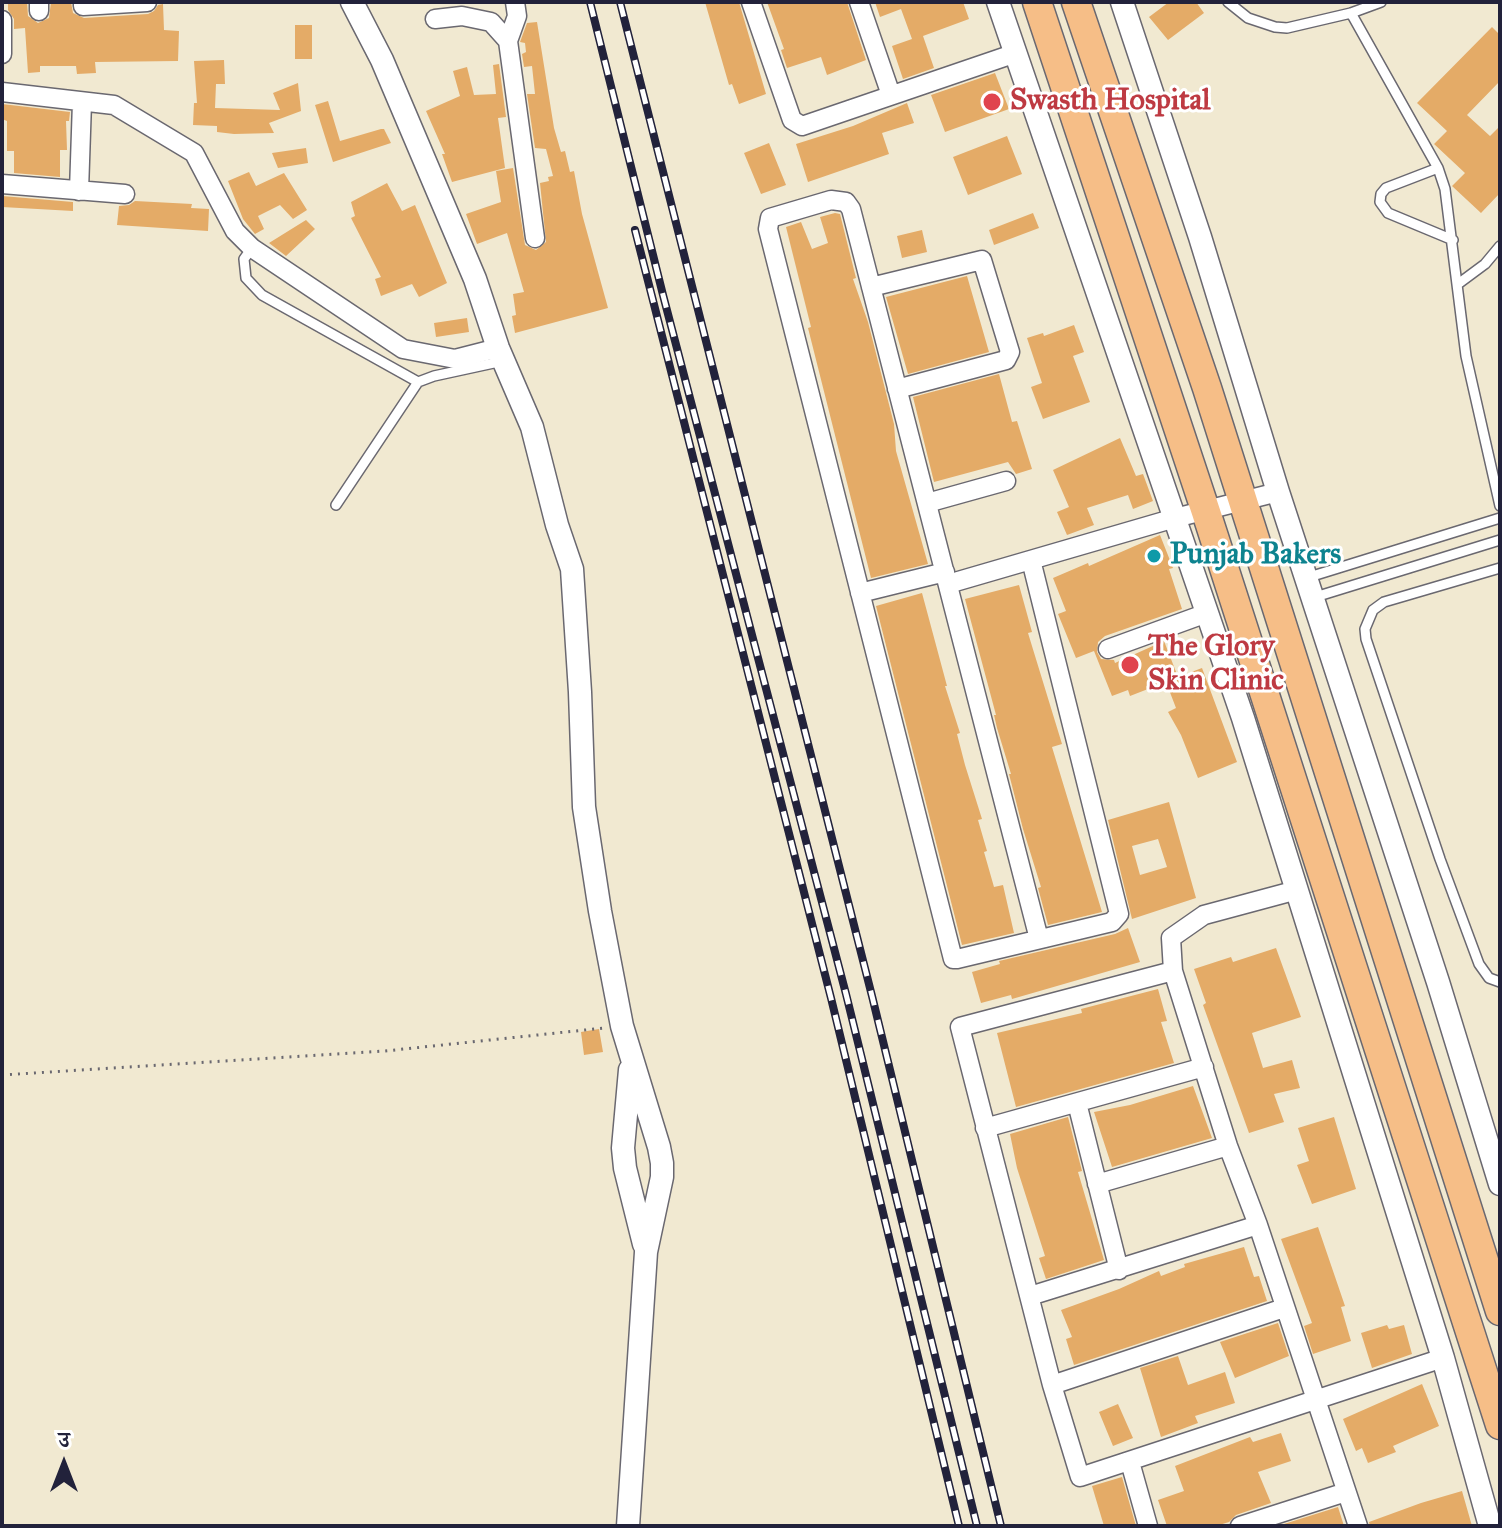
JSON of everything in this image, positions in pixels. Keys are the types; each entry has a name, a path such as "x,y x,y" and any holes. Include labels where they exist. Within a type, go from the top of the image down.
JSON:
{"main road":[{"path":"1037,2 1206,512 1500,1425"},
{"path":"1076,2 1207,388 1500,1311"}],"street":[{"path":"83,2 83,6 147,2"},
{"path":"352,2 382,60 475,279 500,354 532,427 557,525 572,569 584,807 622,1026 662,1163 662,1177 646,1252 628,1526"},
{"path":"515,2 517,16 508,41 535,238"},
{"path":"751,2 792,120 802,126 1016,53"},
{"path":"859,2 891,95"},
{"path":"998,2 1207,613 1297,890 1443,1358 1490,1526"},
{"path":"1122,2 1200,237 1278,492 1438,982 1500,1184"},
{"path":"435,19 460,9 491,22 508,41"},
{"path":"2,20 2,54"},
{"path":"2,92 114,105 194,153 235,231 252,248 403,349 455,359 500,354"},
{"path":"79,191 82,102"},
{"path":"2,184 125,194"},
{"path":"1031,560 1119,914 1112,922 957,959 951,956 767,222 775,215 831,200 846,202 851,209 1039,939"},
{"path":"871,287 982,260 1010,352 1006,360 897,389"},
{"path":"927,503 1006,481"},
{"path":"860,593 1031,560 1278,492"},
{"path":"1108,649 1207,613"},
{"path":"1297,890 1204,915 1171,938 1173,971 1228,1146 1258,1225 1358,1526"},
{"path":"1173,971 960,1027 1052,1385 1080,1477 1443,1358"},
{"path":"631,1060 623,1148 646,1252"},
{"path":"985,1128 1204,1067"},
{"path":"1077,1103 1119,1270"},
{"path":"1097,1184 1228,1146"},
{"path":"1030,1296 1258,1225"},
{"path":"1052,1385 1284,1308"},
{"path":"1130,1462 1148,1526"},
{"path":"1240,1526 1261,1523 1346,1492"}],"lane":[{"path":"1228,2 1248,18 1287,28 1351,13 1381,2"},
{"path":"1351,13 1438,168 1445,189 1466,356 1500,506"},
{"path":"1438,168 1386,188 1380,202 1388,213 1453,240"},
{"path":"1458,284 1475,273 1500,246"},
{"path":"252,248 244,259 246,278 262,295 418,382"},
{"path":"336,505 418,382 500,354"},
{"path":"1309,588 1500,518"},
{"path":"1309,588 1500,540"},
{"path":"1500,568 1384,602 1373,610 1365,629 1440,859 1479,964 1489,978 1500,982"}],"path":[{"path":"2,1075 385,1051 622,1026"}],"building":[{"path":"8,2 27,2 28,16 38,23 49,18 51,2 71,2 73,13 84,18 148,14 163,4 164,30 179,31 178,61 95,62 96,73 77,74 76,66 40,66 40,72 28,73 25,28 14,29"},
{"path":"705,2 739,2 766,94 739,104 732,84 729,85"},
{"path":"767,2 847,2 866,60 827,75 821,57 787,68 781,50 784,49"},
{"path":"875,2 963,2 969,19 923,36 934,68 903,79 892,46 912,39 901,9 880,17"},
{"path":"1169,2 1196,2 1204,13 1168,40 1149,17"},
{"path":"537,22 554,128 561,152 565,151 570,172 574,171 582,214 608,308 515,333 513,294 524,292 507,233 477,244 466,214 501,202 496,171 513,168 525,245 536,250 546,242 540,183 549,181 548,177 553,176 546,149 535,148 527,94 535,94 532,66 524,67 522,54 526,52 525,43 520,42 527,23"},
{"path":"295,25 312,25 312,59 295,59"},
{"path":"1492,27 1500,35 1500,81 1467,115 1490,136 1500,126 1500,193 1481,213 1452,186 1465,173 1434,144 1447,131 1417,103"},
{"path":"224,60 225,84 216,84 215,108 280,110 273,93 298,83 301,111 269,123 274,133 234,134 217,132 217,126 193,125 194,103 197,103 194,61"},
{"path":"499,64 506,117 498,118 505,168 452,182 442,154 445,154 426,111 460,96 453,71 467,67 474,95 496,94 493,65"},
{"path":"995,73 1009,109 945,132 931,95"},
{"path":"328,101 340,141 384,129 391,143 333,162 315,105"},
{"path":"907,103 914,123 882,133 889,154 808,182 796,144 853,126"},
{"path":"2,104 70,112 69,121 66,121 67,150 60,150 60,177 14,173 14,151 7,151 7,121 2,119"},
{"path":"1007,136 1022,174 968,195 953,157"},
{"path":"769,143 786,185 761,194 744,153"},
{"path":"306,148 308,163 278,168 272,153"},
{"path":"249,172 256,186 284,173 307,210 293,219 280,205 258,216 264,229 255,234 243,219 228,181"},
{"path":"387,183 402,211 415,205 447,283 419,297 412,284 381,296 375,279 381,277 351,218 355,216 351,202"},
{"path":"2,196 73,202 73,211 2,207"},
{"path":"135,201 192,204 191,208 209,209 208,231 117,225 119,206"},
{"path":"1033,213 1039,228 994,245 989,230"},
{"path":"840,214 856,278 853,279 868,322 894,424 896,451 928,564 871,578 786,227 801,222 812,249 828,243 820,217"},
{"path":"306,220 315,229 286,256 269,243"},
{"path":"922,230 927,252 902,258 897,236"},
{"path":"967,276 989,352 908,374 886,297"},
{"path":"467,318 469,332 436,337 434,323"},
{"path":"1074,325 1084,352 1073,356 1090,402 1043,419 1031,387 1042,383 1027,338 1043,333 1044,336"},
{"path":"999,374 1012,422 1017,421 1032,469 1016,474 1008,462 934,482 913,397"},
{"path":"1120,438 1136,476 1143,474 1153,501 1133,509 1128,495 1087,508 1094,525 1067,535 1057,512 1069,507 1053,470"},
{"path":"1160,535 1173,568 1169,569 1182,609 1105,636 1098,642 1097,652 1101,659 1114,660 1115,663 1164,641 1178,677 1202,668 1237,762 1198,778 1168,712 1176,708 1166,682 1130,696 1128,690 1112,696 1094,651 1076,658 1058,614 1066,611 1053,578"},
{"path":"1019,585 1032,632 1028,633 1062,744 1052,747 1102,912 1048,925 1038,888 1041,887 1023,829 965,599"},
{"path":"922,593 960,733 957,734 965,765 982,819 978,820 987,851 984,852 994,887 1003,885 1014,933 962,945 876,606"},
{"path":"1169,802 1196,898 1132,919 1108,820","holes":["1158,839 1167,867 1140,875 1132,846"]},
{"path":"1128,928 1140,962 1012,999 1011,995 981,1003 972,972 1000,964 999,961 1115,934"},
{"path":"1276,948 1301,1017 1252,1033 1263,1068 1292,1060 1300,1088 1274,1094 1284,1122 1249,1133 1203,1005 1206,1003 1194,969 1231,957 1233,962"},
{"path":"1158,989 1167,1021 1161,1022 1174,1063 1016,1107 997,1033 1082,1013 1081,1009"},
{"path":"599,1029 603,1052 584,1055 581,1032"},
{"path":"1193,1086 1212,1138 1112,1167 1094,1112"},
{"path":"1068,1117 1082,1171 1078,1172 1104,1260 1046,1279 1039,1258 1045,1256 1017,1168 1010,1134"},
{"path":"1334,1117 1356,1189 1312,1204 1297,1165 1309,1161 1298,1128"},
{"path":"1318,1227 1345,1306 1341,1307 1351,1341 1313,1354 1304,1326 1312,1323 1281,1239"},
{"path":"1244,1247 1254,1277 1259,1276 1267,1301 1074,1365 1066,1339 1072,1337 1061,1310 1159,1271 1161,1276 1185,1267 1184,1264"},
{"path":"1278,1323 1289,1356 1235,1378 1220,1342"},
{"path":"1387,1325 1389,1329 1404,1325 1412,1354 1372,1368 1361,1333"},
{"path":"1178,1356 1188,1385 1225,1372 1235,1403 1195,1416 1198,1423 1161,1437 1140,1368"},
{"path":"1422,1384 1439,1426 1393,1446 1396,1452 1368,1463 1362,1448 1356,1451 1343,1419"},
{"path":"1118,1404 1133,1438 1113,1446 1099,1412"},
{"path":"1281,1433 1291,1461 1258,1472 1271,1503 1236,1515 1229,1522 1216,1526 1167,1526 1158,1500 1184,1491 1175,1466 1250,1437 1253,1442"},
{"path":"1122,1477 1136,1526 1104,1526 1092,1486"},
{"path":"1462,1491 1472,1526 1370,1526 1369,1522"},
{"path":"1338,1507 1344,1526 1284,1526 1284,1524"}],"railway":[{"path":"590,2 663,295 846,994 977,1526"},
{"path":"620,2 872,996 1001,1526"},
{"path":"635,230 831,998 959,1526"}],"place":[{"name":"Swasth Hospital","path":"992,102"},
{"name":"Punjab Bakers","path":"1154,556"},
{"name":"The Glory Skin Clinic","path":"1130,665"}]}
